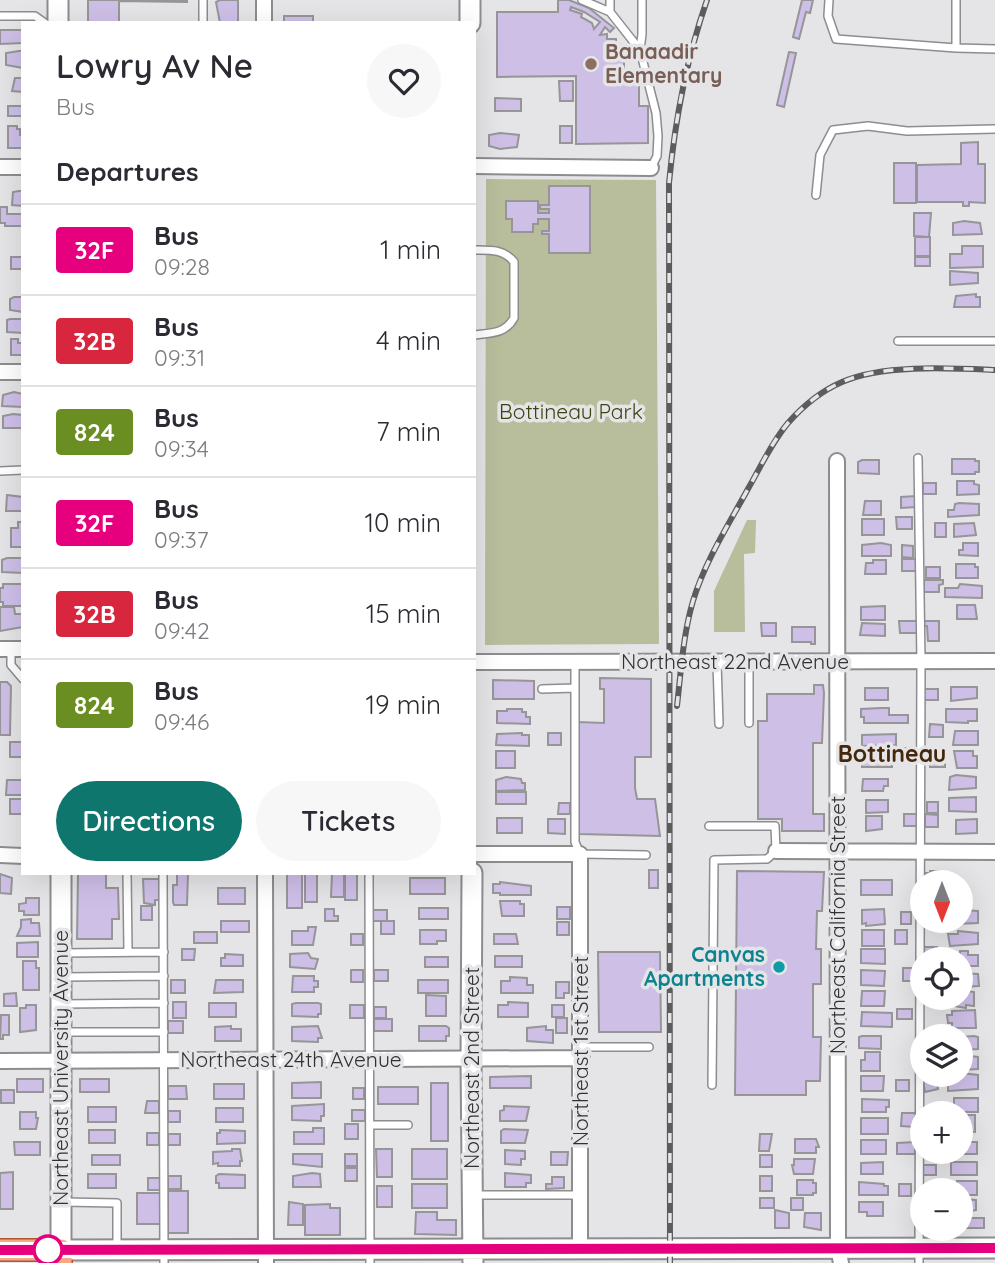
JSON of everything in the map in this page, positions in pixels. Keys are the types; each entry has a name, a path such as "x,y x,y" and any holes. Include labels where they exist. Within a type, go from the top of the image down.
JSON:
{"main road":[{"path":"58,0 58,21"},
{"path":"470,0 470,21"},
{"name":"Northeast University Avenue","path":"61,875 61,1256"},
{"name":"Northeast 2nd Street","path":"472,875 473,1256"},
{"path":"0,1250 22,1256 61,1256 117,1250 142,1256 164,1257 473,1256 580,1248 612,1251 750,1251 919,1256 995,1248"}],"street":[{"path":"264,0 264,21"},
{"path":"476,166 651,167"},
{"path":"0,167 21,167"},
{"path":"0,372 21,372"},
{"name":"Northeast California Street","path":"837,461 839,1255"},
{"name":"Northeast 22nd Avenue","path":"476,662 995,661"},
{"path":"776,851 995,852"},
{"path":"476,854 580,853"},
{"name":"Northeast 1st Street","path":"580,853 580,1248"},
{"path":"0,855 21,856"},
{"path":"265,875 266,1257"},
{"name":"Northeast 24th Avenue","path":"0,1061 471,1060 582,1053"}],"lane":[{"path":"203,0 203,21"},
{"path":"582,0 610,12 640,50"},
{"path":"610,0 610,12"},
{"path":"642,0 640,50 658,136 657,156 651,167"},
{"path":"830,0 828,16 836,39 995,49"},
{"path":"956,0 956,48"},
{"path":"0,16 35,16 42,21"},
{"path":"816,195 820,155 833,130 867,126 907,131 995,129"},
{"path":"476,250 496,250 508,255 514,262 514,318 510,326 500,332 476,335"},
{"path":"898,341 995,341"},
{"path":"918,458 921,662 919,1256"},
{"path":"0,471 21,470"},
{"path":"11,649 11,665 21,677"},
{"path":"717,661 719,724"},
{"path":"575,662 575,842 580,853 646,855"},
{"path":"749,662 749,723"},
{"path":"542,689 575,688"},
{"path":"709,826 775,826 776,851 766,859 714,860 712,1085"},
{"path":"127,875 128,952"},
{"path":"163,875 164,1257"},
{"path":"369,875 370,1257"},
{"path":"61,953 163,952"},
{"path":"61,977 164,976"},
{"path":"61,1004 164,1003"},
{"path":"61,1032 164,1032"},
{"path":"582,1053 649,1047"},
{"path":"370,1125 408,1125"},
{"path":"473,1195 581,1195"},
{"path":"61,1202 117,1203 117,1250"}],"green space":[{"name":"Bottineau Park","path":"486,179 656,180 659,644 485,645"},
{"path":"747,520 756,520 755,553 744,554 745,632 714,632 714,591"}],"building":[{"path":"88,0 187,0 119,1 119,21 88,21"},
{"path":"238,0 238,21 220,21 216,2"},
{"path":"558,0 569,0 589,8 614,28 610,32 605,27 600,35 607,34 607,39 616,39 616,52 624,52 624,78 639,77 639,106 648,106 648,143 576,144 576,76 497,77 497,12 558,12","holes":["571,7 600,22 594,29 592,23 581,17 582,14 570,10"]},
{"path":"802,0 813,0 810,13 806,12 799,39 793,37"},
{"path":"284,16 313,16 313,21 284,21"},
{"path":"0,30 21,30 21,43 0,44"},
{"path":"21,51 21,68 6,65 6,53"},
{"path":"789,52 796,53 784,107 777,105"},
{"path":"15,78 21,78 21,92 12,91"},
{"path":"559,81 573,81 573,101 560,101"},
{"path":"495,98 521,99 521,111 495,111"},
{"path":"8,106 21,106 21,116 8,116"},
{"path":"8,126 17,126 17,129 20,129 21,148 8,148"},
{"path":"560,126 572,126 572,143 560,143"},
{"path":"489,135 519,135 517,147 500,149 489,146"},
{"path":"978,142 978,164 985,164 985,203 969,202 969,206 963,206 963,202 917,202 917,165 961,164 961,143"},
{"path":"894,163 916,163 916,203 894,203"},
{"path":"549,186 590,186 590,253 549,253 549,234 542,234 542,231 549,231 549,219 538,219 538,224 533,224 533,232 512,232 512,219 506,219 506,201 538,201 538,213 549,213 549,209 540,209 540,205 549,205"},
{"path":"21,191 21,206 12,205 13,192"},
{"path":"0,207 7,207 7,214 21,214 21,226 5,226 5,223 0,223"},
{"path":"914,213 931,213 929,237 914,236"},
{"path":"953,223 980,223 982,234 953,235"},
{"path":"915,237 930,237 930,256 915,256"},
{"path":"962,246 983,246 983,267 950,268 950,254 962,254"},
{"path":"11,257 21,257 21,269 11,269"},
{"path":"915,257 930,257 930,266 915,266"},
{"path":"950,271 978,273 978,283 950,285"},
{"path":"976,294 976,297 980,297 980,307 954,307 956,296"},
{"path":"21,297 21,312 10,310 10,299"},
{"path":"21,319 21,333 7,332 7,320"},
{"path":"11,339 18,339 18,343 21,343 21,355 11,355"},
{"path":"14,392 21,394 21,407 2,406 3,395"},
{"path":"21,415 21,428 3,428 3,416"},
{"path":"952,459 975,459 979,461 979,472 952,474"},
{"path":"879,460 879,474 858,473 858,462"},
{"path":"957,481 974,481 974,484 979,485 979,494 957,495"},
{"path":"923,483 936,483 936,494 923,494"},
{"path":"7,495 21,497 21,511 6,511"},
{"path":"916,496 916,507 901,508 901,497"},
{"path":"865,501 881,501 881,515 863,515"},
{"path":"955,504 979,504 979,515 948,517 948,510 954,510"},
{"path":"896,517 912,517 912,529 897,529"},
{"path":"862,519 884,519 884,535 862,535"},
{"path":"18,522 21,522 21,547 11,547 11,528 18,528"},
{"path":"935,523 946,523 946,537 935,537"},
{"path":"974,523 976,535 954,537 954,524"},
{"path":"963,543 978,543 978,556 959,555 959,550 963,550"},
{"path":"862,545 891,545 891,556 862,556"},
{"path":"902,545 913,546 913,558 902,557"},
{"path":"21,558 21,573 2,572 2,560"},
{"path":"902,559 916,559 916,571 902,571"},
{"path":"873,560 886,560 886,574 865,574 866,563 873,563"},
{"path":"956,564 975,564 975,567 978,567 978,578 956,578"},
{"path":"926,567 940,567 940,578 926,578"},
{"path":"924,580 943,580 943,584 939,585 939,592 924,592"},
{"path":"3,584 21,584 21,606 3,606 3,602 0,602 0,588 3,588"},
{"path":"960,584 982,586 982,598 945,597 945,588 958,588"},
{"path":"957,605 975,605 977,619 957,619"},
{"path":"885,606 885,620 861,620 861,607"},
{"path":"0,607 14,607 15,614 21,614 21,627 0,631"},
{"path":"899,621 917,621 917,633 900,633"},
{"path":"924,621 939,621 939,641 928,641"},
{"path":"761,623 776,623 776,636 762,636"},
{"path":"862,623 885,624 885,636 860,635"},
{"path":"792,627 815,627 815,644 792,642"},
{"path":"600,678 651,679 651,757 635,757 635,788 637,799 655,799 660,836 579,834 578,722 604,723 604,689 600,689"},
{"path":"493,680 534,681 534,699 493,699"},
{"path":"0,682 7,682 11,686 10,735 0,735"},
{"path":"814,685 823,685 824,693 822,743 813,743 813,814 824,814 824,831 782,831 782,819 758,819 758,721 767,721 767,694 814,694"},
{"path":"951,687 977,687 977,698 951,701"},
{"path":"865,688 888,688 888,700 865,700"},
{"path":"924,689 938,689 938,700 924,700"},
{"path":"889,708 889,715 908,715 908,723 864,723 864,717 861,717 861,709"},
{"path":"522,709 522,712 526,712 526,717 530,717 530,724 497,723 497,711"},
{"path":"946,709 977,709 977,721 946,722"},
{"path":"930,724 943,725 943,737 929,737"},
{"path":"955,731 978,731 978,745 953,745"},
{"path":"548,733 561,733 561,745 548,745"},
{"path":"497,734 529,735 529,746 496,745"},
{"path":"896,734 896,745 862,746 862,735"},
{"path":"10,742 21,742 21,757 10,757"},
{"path":"902,748 917,748 917,760 904,761"},
{"path":"496,751 515,751 515,768 496,768"},
{"path":"954,751 973,751 973,756 977,756 977,768 957,768"},
{"path":"930,753 945,753 945,767 930,767"},
{"path":"892,755 892,767 862,767 862,756"},
{"path":"506,777 521,779 522,783 525,783 525,790 496,791 496,780"},
{"path":"950,777 976,777 976,788 949,790"},
{"path":"863,779 888,779 888,786 884,786 883,791 862,791"},
{"path":"7,780 21,780 21,795 6,795"},
{"path":"496,792 526,792 526,804 496,804"},
{"path":"976,797 976,812 949,811 949,798"},
{"path":"10,799 21,799 21,814 10,814"},
{"path":"866,800 888,800 888,812 866,813"},
{"path":"927,802 938,802 938,813 927,813"},
{"path":"559,803 570,803 570,814 558,814"},
{"path":"904,814 917,814 917,826 904,826"},
{"path":"925,814 938,815 938,827 925,827"},
{"path":"866,816 882,816 882,829 866,831"},
{"path":"497,818 522,818 522,833 497,833"},
{"path":"548,819 565,819 565,834 548,833"},
{"path":"977,819 977,833 956,834 956,820"},
{"path":"649,870 658,870 658,888 649,888"},
{"name":"Canvas Apartments","path":"737,871 824,872 822,911 817,911 816,949 821,949 821,984 813,984 813,1037 821,1037 820,1081 806,1081 806,1095 735,1095"},
{"path":"0,874 12,878 11,894 0,893"},
{"path":"78,875 106,875 106,888 118,888 119,919 112,919 112,939 77,939"},
{"path":"177,875 188,875 187,905 174,905 173,885 177,885"},
{"path":"287,875 302,875 302,908 287,908"},
{"path":"305,875 317,875 317,902 305,902"},
{"path":"332,875 344,875 344,897 331,897"},
{"path":"345,875 357,875 357,900 345,900"},
{"path":"410,878 445,878 445,894 410,894"},
{"path":"143,879 159,879 159,900 155,900 155,905 144,903"},
{"path":"861,880 892,880 892,895 861,895"},
{"path":"500,882 531,886 531,895 493,893 493,884"},
{"path":"218,888 245,888 245,904 218,904"},
{"path":"26,898 39,898 39,915 24,915 24,911 19,911 19,904 26,903"},
{"path":"500,901 520,901 520,904 524,904 524,916 502,916"},
{"path":"141,906 152,906 152,920 141,920"},
{"path":"557,907 570,907 570,919 557,919"},
{"path":"419,908 448,908 448,919 419,919"},
{"path":"325,909 334,909 334,916 338,916 338,921 325,921"},
{"path":"884,909 885,924 862,924 862,910"},
{"path":"372,910 387,910 387,921 372,921"},
{"path":"973,911 978,911 978,923 973,923"},
{"path":"901,912 910,912 910,924 901,924"},
{"path":"31,919 31,923 39,923 40,936 17,936 21,920"},
{"path":"221,921 249,921 249,932 221,932"},
{"path":"381,921 394,921 394,934 381,934"},
{"path":"557,922 569,922 569,935 557,935"},
{"path":"308,927 316,927 313,945 292,945 292,931 308,931"},
{"path":"420,930 446,930 446,941 420,944"},
{"path":"862,930 884,930 884,946 862,946"},
{"path":"895,930 907,930 907,944 895,944"},
{"path":"194,932 217,932 217,943 194,943"},
{"path":"978,933 978,944 950,946 948,934"},
{"path":"351,934 363,934 363,945 351,945"},
{"path":"494,934 516,934 518,944 494,944"},
{"path":"38,942 38,957 17,957 17,943"},
{"path":"182,949 195,949 194,960 182,960"},
{"path":"861,949 885,949 885,964 861,963"},
{"path":"598,952 660,952 661,1032 599,1032"},
{"path":"308,953 311,958 318,959 315,969 290,967 290,954"},
{"path":"225,954 243,955 243,966 221,966 221,958 225,958"},
{"path":"973,955 978,955 978,966 973,966"},
{"path":"495,956 522,956 522,967 495,967"},
{"path":"425,957 448,957 448,967 425,967"},
{"path":"23,961 36,961 36,968 39,968 39,990 23,990"},
{"path":"903,968 910,968 910,981 903,981"},
{"path":"351,970 363,970 363,982 351,982"},
{"path":"374,970 388,970 388,981 374,981"},
{"path":"861,970 885,971 884,986 861,985"},
{"path":"973,974 978,974 979,986 973,986"},
{"path":"293,976 314,976 318,987 314,987 314,992 292,992"},
{"path":"510,977 527,978 527,985 533,985 533,993 501,993 501,981 510,981"},
{"path":"171,980 185,980 185,993 171,993"},
{"path":"216,980 243,980 243,992 214,993"},
{"path":"418,980 448,980 448,993 418,993"},
{"path":"556,982 569,982 569,993 564,993 564,998 556,998"},
{"path":"862,991 885,991 884,1006 861,1006"},
{"path":"16,993 17,1006 4,1006 4,994"},
{"path":"426,995 446,996 446,1016 426,1016"},
{"path":"173,1002 186,1002 186,1018 173,1018"},
{"path":"508,1002 528,1003 528,1017 498,1017 498,1005 508,1005"},
{"path":"209,1003 236,1003 236,1017 209,1017"},
{"path":"292,1004 321,1004 321,1014 318,1014 318,1017 292,1016"},
{"path":"26,1005 36,1005 36,1030 20,1032 20,1008 26,1008"},
{"path":"350,1005 364,1005 364,1018 350,1018"},
{"path":"552,1005 564,1005 564,1017 552,1017"},
{"path":"374,1007 386,1007 386,1018 374,1018"},
{"path":"897,1009 912,1010 912,1019 897,1019"},
{"path":"975,1010 976,1028 973,1028 973,1024 948,1023 947,1015 952,1015 952,1011"},
{"path":"862,1012 892,1013 892,1027 861,1026"},
{"path":"1,1015 9,1015 9,1035 3,1035 3,1039 0,1039"},
{"path":"556,1018 567,1018 567,1033 556,1033"},
{"path":"374,1019 392,1019 392,1031 374,1031"},
{"path":"168,1021 183,1021 183,1033 168,1033"},
{"path":"231,1026 231,1029 241,1029 241,1041 215,1041 215,1027"},
{"path":"318,1026 322,1038 318,1038 318,1042 292,1041 292,1027"},
{"path":"419,1026 446,1026 449,1028 449,1036 446,1036 446,1041 419,1041"},
{"path":"546,1026 546,1030 553,1030 553,1043 527,1041 527,1028"},
{"path":"881,1036 881,1049 859,1048 859,1037"},
{"path":"973,1036 978,1037 978,1049 973,1049"},
{"path":"865,1052 880,1052 880,1071 861,1071 861,1060 865,1060"},
{"path":"973,1056 978,1057 978,1069 973,1069"},
{"path":"973,1074 978,1075 978,1089 948,1091 948,1087 973,1087"},
{"path":"531,1076 531,1088 490,1088 490,1077"},
{"path":"861,1076 884,1076 883,1091 861,1091"},
{"path":"17,1079 43,1079 43,1092 17,1092"},
{"path":"80,1079 109,1079 109,1092 80,1092"},
{"path":"896,1080 909,1080 909,1091 896,1091"},
{"path":"321,1082 321,1098 292,1098 292,1083"},
{"path":"431,1083 448,1083 448,1141 431,1141"},
{"path":"214,1084 244,1084 244,1099 214,1099"},
{"path":"168,1086 186,1086 187,1099 168,1099"},
{"path":"378,1087 418,1087 418,1104 378,1104"},
{"path":"924,1087 938,1087 938,1089 925,1092"},
{"path":"353,1088 364,1088 364,1099 353,1099"},
{"path":"1,1090 14,1090 14,1103 1,1103"},
{"path":"954,1098 978,1098 978,1112 973,1112 973,1101 954,1101"},
{"path":"862,1099 889,1100 889,1107 886,1107 886,1112 862,1112"},
{"path":"147,1101 159,1101 159,1113 145,1113"},
{"path":"324,1104 321,1121 292,1120 292,1106"},
{"path":"504,1106 529,1107 526,1121 500,1121 500,1111 504,1110"},
{"path":"88,1107 116,1107 116,1122 88,1122"},
{"path":"216,1108 243,1108 243,1122 216,1122"},
{"path":"352,1110 365,1110 365,1121 352,1121"},
{"path":"168,1111 180,1111 180,1122 168,1122"},
{"path":"20,1112 36,1112 36,1129 20,1129"},
{"path":"902,1113 910,1113 910,1127 901,1126"},
{"path":"973,1115 975,1115 973,1132"},
{"path":"861,1118 888,1118 888,1134 861,1134"},
{"path":"345,1124 358,1124 358,1139 345,1139"},
{"path":"313,1128 324,1128 324,1144 294,1144 294,1132 313,1132"},
{"path":"89,1130 115,1130 115,1143 89,1143"},
{"path":"220,1130 245,1131 245,1143 217,1144 217,1133 220,1133"},
{"path":"528,1130 525,1143 501,1143 501,1131"},
{"path":"147,1133 159,1133 159,1145 147,1145"},
{"path":"168,1134 180,1134 180,1145 168,1145"},
{"path":"760,1134 772,1134 769,1151 759,1151"},
{"path":"795,1139 816,1139 819,1147 816,1147 816,1153 795,1153"},
{"path":"861,1140 886,1140 886,1154 861,1154"},
{"path":"14,1142 40,1142 40,1155 15,1155"},
{"path":"910,1142 910,1154 897,1154 897,1143"},
{"path":"973,1142 977,1142 977,1154 973,1154"},
{"path":"240,1149 240,1166 213,1164 213,1152"},
{"path":"376,1149 392,1149 392,1177 377,1177"},
{"path":"412,1149 447,1149 447,1179 412,1179"},
{"path":"505,1150 525,1151 525,1159 521,1159 521,1165 505,1164"},
{"path":"551,1152 568,1152 567,1165 551,1165"},
{"path":"293,1154 322,1154 322,1167 293,1164"},
{"path":"345,1154 357,1154 357,1166 345,1166"},
{"path":"92,1155 120,1155 120,1165 92,1165"},
{"path":"760,1155 772,1155 772,1167 760,1167"},
{"path":"794,1159 815,1159 813,1174 794,1174"},
{"path":"883,1162 883,1174 861,1174 861,1163"},
{"path":"977,1162 977,1175 951,1175 951,1164"},
{"path":"922,1165 936,1165 936,1175 922,1175"},
{"path":"345,1168 357,1168 357,1181 345,1181"},
{"path":"13,1172 13,1209 0,1209 0,1173"},
{"path":"505,1173 531,1175 531,1183 526,1183 526,1187 505,1187"},
{"path":"88,1174 116,1174 116,1188 88,1188"},
{"path":"320,1174 321,1187 293,1187 293,1176"},
{"path":"245,1175 245,1188 219,1188 216,1176"},
{"path":"168,1176 181,1176 181,1189 168,1189"},
{"path":"760,1176 772,1176 772,1191 760,1191"},
{"path":"552,1177 564,1177 564,1188 546,1189 546,1184 552,1184"},
{"path":"148,1178 160,1178 160,1190 148,1190"},
{"path":"797,1180 813,1180 813,1183 816,1183 816,1193 797,1195"},
{"path":"973,1181 977,1181 977,1195 973,1195"},
{"path":"859,1182 884,1184 888,1186 888,1195 859,1195"},
{"path":"412,1184 447,1184 447,1208 412,1208"},
{"path":"899,1184 910,1184 910,1196 899,1196"},
{"path":"377,1186 392,1186 392,1207 377,1207"},
{"path":"168,1191 188,1191 188,1233 168,1233"},
{"path":"137,1193 160,1193 160,1224 137,1224"},
{"path":"760,1198 774,1198 774,1208 760,1208"},
{"path":"791,1198 803,1198 803,1210 791,1210"},
{"path":"973,1200 976,1200 976,1210 973,1210"},
{"path":"289,1202 303,1204 303,1225 288,1225"},
{"path":"859,1202 883,1202 883,1216 867,1216 867,1212 859,1212"},
{"path":"330,1204 330,1208 340,1208 340,1235 305,1235 305,1205"},
{"path":"775,1210 789,1213 789,1228 775,1228"},
{"path":"416,1212 437,1212 437,1220 456,1220 456,1235 415,1234"},
{"path":"805,1213 821,1213 821,1230 804,1227"},
{"path":"973,1218 984,1218 984,1228 973,1228"}],"railway":[{"path":"670,1263 669,183 682,90 707,0"},
{"path":"677,706 687,627 698,586 718,543 767,454 794,417 827,390 858,376 917,368 995,370"}],"bus line":[{"name":"32F","path":"0,1250 995,1248"}],"place":[{"name":"Banaadir Elementary","path":"591,64"},
{"name":"Canvas Apartments","path":"779,967"}],"district":[{"name":"Bottineau","path":"892,754"}]}
